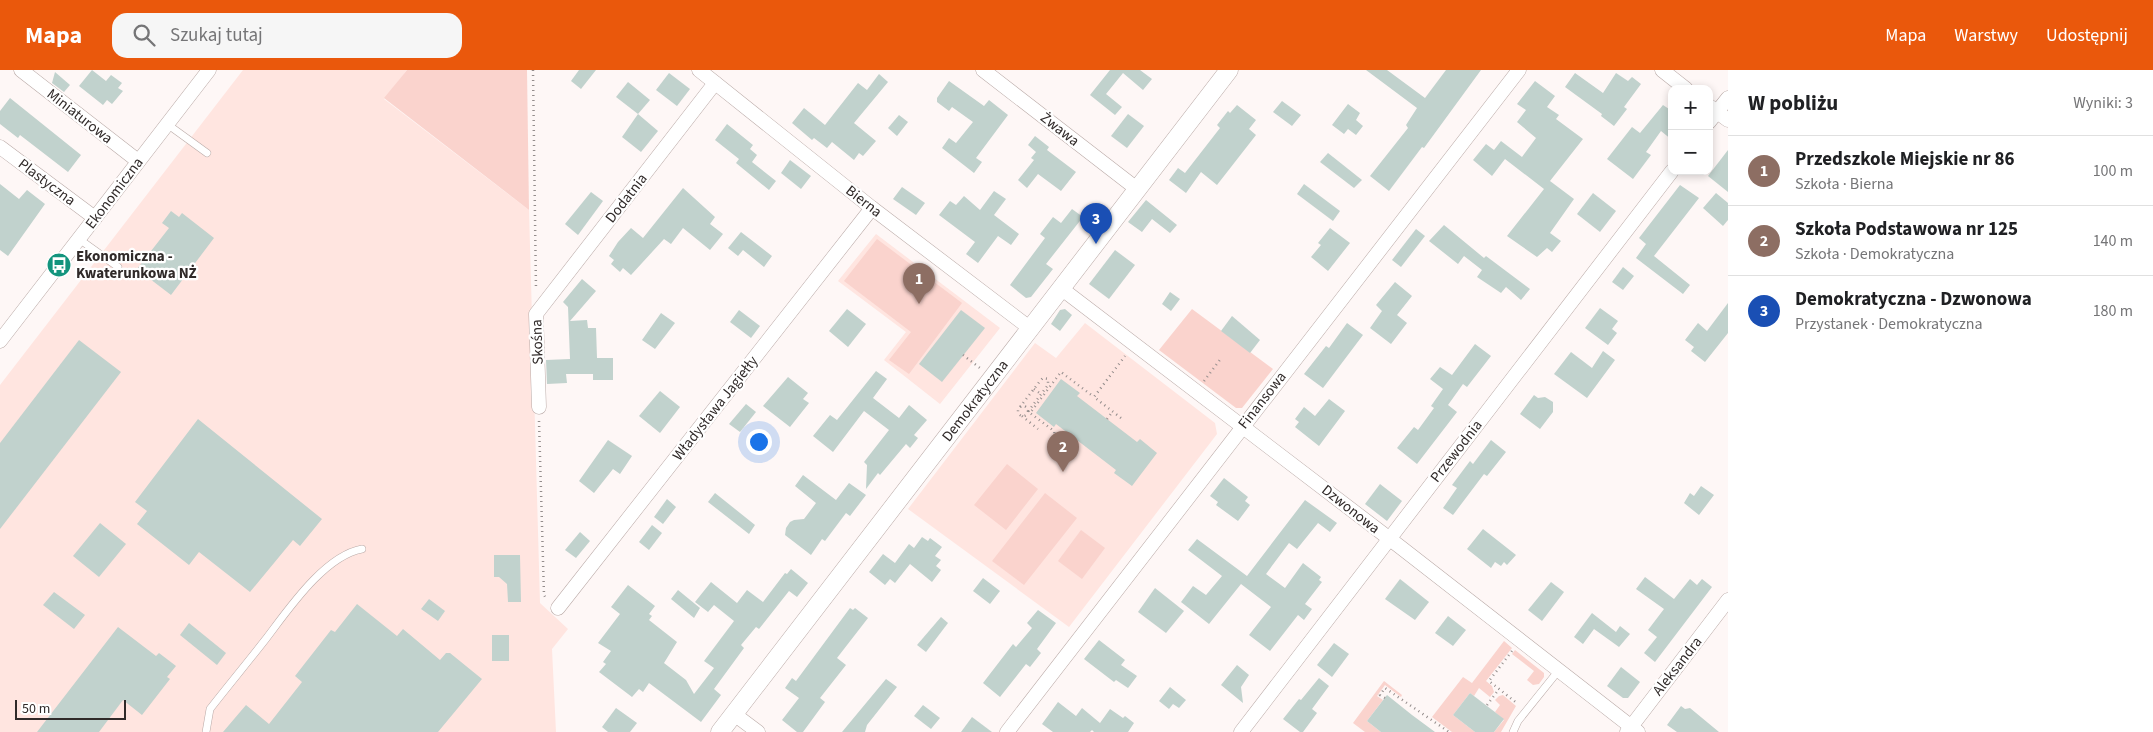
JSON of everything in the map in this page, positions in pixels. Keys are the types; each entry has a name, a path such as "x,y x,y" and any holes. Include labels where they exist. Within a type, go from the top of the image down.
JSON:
{"street":[{"name":"Miniaturowa","path":"21,70 138,161"},
{"name":"Ekonomiczna","path":"0,341 209,70"},
{"name":"Bierna","path":"699,70 872,208 1031,329"},
{"name":"Żwawa","path":"984,70 1136,189"},
{"name":"Demokratyczna","path":"720,732 1229,70"},
{"name":"Finansowa","path":"1007,732 1519,70"},
{"path":"1662,70 1681,85"},
{"name":"Dodatnia","path":"536,314 715,83"},
{"path":"1716,115 1728,98"},
{"name":"Plastyczna","path":"0,147 95,218"},
{"name":"Przewodnia","path":"1241,732 1669,175"},
{"name":"Władysława Jagiełły","path":"558,608 872,208"},
{"name":"Dzwonowa","path":"1062,289 1389,538 1559,670 1632,730"},
{"name":"Skośna","path":"536,314 539,407"},
{"name":"Aleksandra","path":"1632,730 1728,600"},
{"path":"734,714 758,732"}],"lane":[{"path":"168,124 207,153"},
{"path":"79,239 118,267"},
{"path":"206,732 210,709 306,588 332,564 362,548"},
{"path":"1512,732 1518,721 1559,670"}],"path":[{"name":"Skośna","path":"533,70 536,314"},
{"path":"1094,397 1129,351"},
{"path":"964,355 982,369"},
{"path":"1201,384 1222,357"},
{"path":"1056,443 1054,431 1030,413 1061,372 1121,418"},
{"path":"1022,416 1050,383 1048,379 1043,378 1018,411 1022,416 1038,428"},
{"path":"1034,389 1041,394"},
{"path":"539,407 544,595 558,608"},
{"path":"1020,407 1026,407 1027,412"},
{"path":"1107,419 1113,412"},
{"path":"1512,651 1489,681 1520,705 1516,710"},
{"path":"1385,698 1380,695 1385,688 1449,732"},
{"path":"1486,706 1499,689"}],"shaded area":[{"path":"243,70 407,70 384,99 529,210 540,603 568,629 552,649 556,732 0,732 0,385"},
{"path":"407,70 527,70 529,210 384,98"},
{"path":"876,234 1000,328 940,404 884,360 906,332 838,281"},
{"path":"877,239 962,303 909,374 889,360 911,332 844,281"},
{"path":"1192,309 1273,369 1242,408 1236,408 1159,350"},
{"path":"1085,323 1215,423 1217,434 1069,627 908,509 1035,343 1056,358"},
{"path":"1007,464 1038,489 1006,530 974,505"},
{"path":"1045,493 1077,518 1024,585 992,561"},
{"path":"1081,530 1105,548 1082,579 1058,561"},
{"path":"1504,641 1512,648 1486,681 1492,686 1494,692 1490,697 1479,688 1474,696 1470,693 1453,715 1475,732 1452,732 1432,717 1463,677 1472,683"},
{"path":"1515,650 1544,673 1544,677 1539,684 1533,685 1527,680 1534,671 1512,654"},
{"path":"1384,681 1402,695 1401,697 1385,685 1377,696 1383,700 1367,721 1381,732 1365,732 1353,723"},
{"path":"1503,695 1516,706 1501,732 1494,732 1504,720 1495,712 1500,705 1495,700"}],"building":[{"path":"92,70 106,81 111,75 122,83 118,88 123,91 112,104 107,100 103,105 79,86"},
{"path":"579,70 596,70 581,89 571,81"},
{"path":"1110,70 1140,70 1152,79 1143,90 1123,73 1106,94 1122,107 1115,115 1090,95"},
{"path":"1366,70 1387,70 1425,98 1446,70 1481,70 1424,148 1422,147 1389,191 1370,176 1408,128 1406,125 1417,108"},
{"path":"55,72 70,85 64,92 52,83"},
{"path":"669,73 690,89 677,106 656,90"},
{"path":"1575,73 1603,93 1616,73 1628,81 1632,77 1641,84 1624,107 1627,109 1614,126 1601,116 1602,114 1565,87"},
{"path":"879,74 888,82 854,123 876,141 863,156 859,153 854,160 832,142 827,148 814,138 812,140 792,123 804,108 825,125 858,83 867,90"},
{"path":"949,81 984,106 989,100 1008,115 976,158 982,162 974,173 942,148 949,138 956,143 973,122 952,107 949,111 937,102 937,98"},
{"path":"1535,81 1555,96 1547,107 1559,115 1556,119 1583,139 1550,181 1574,199 1550,233 1561,241 1552,252 1547,248 1537,257 1507,236 1544,189 1505,159 1492,176 1473,160 1486,144 1494,150 1501,141 1522,157 1536,138 1517,122 1526,110 1517,104"},
{"path":"628,82 650,100 638,114 616,97"},
{"path":"10,98 81,155 68,172 20,135 18,138 0,124 0,111"},
{"path":"1282,101 1301,115 1292,126 1273,112"},
{"path":"1348,104 1360,113 1356,120 1363,126 1356,135 1348,129 1344,134 1332,125"},
{"path":"1237,105 1256,120 1249,129 1256,135 1217,185 1201,172 1186,193 1169,180 1178,168 1185,173 1220,128 1217,125 1228,111 1230,113"},
{"path":"1663,105 1668,108 1668,137 1661,131 1646,152 1651,155 1633,179 1607,159 1632,127 1640,133"},
{"path":"638,114 658,131 641,152 622,137"},
{"path":"1128,114 1144,126 1127,148 1111,136"},
{"path":"899,115 908,122 897,136 888,128"},
{"path":"727,124 753,145 750,149 757,155 752,162 776,181 769,190 736,163 739,159 715,140"},
{"path":"1035,136 1049,147 1047,150 1076,172 1061,191 1038,174 1027,188 1018,180 1034,160 1031,158 1036,152 1028,145"},
{"path":"1728,150 1728,192 1708,176 1713,175 1713,170"},
{"path":"1328,153 1362,180 1354,188 1320,162"},
{"path":"790,160 811,176 801,189 781,173"},
{"path":"0,184 19,199 27,190 45,204 8,256 0,250"},
{"path":"1304,184 1340,211 1333,221 1297,194"},
{"path":"1680,185 1699,198 1654,256 1690,285 1683,294 1636,258 1646,244 1639,238"},
{"path":"902,187 925,203 916,215 893,199"},
{"path":"683,188 715,217 710,224 723,234 710,250 683,228 671,244 664,239 631,275 623,268 620,272 611,264 614,260 609,256 618,242 631,228 643,238"},
{"path":"994,191 1006,199 994,215 1019,234 1011,245 998,236 978,263 966,254 975,242 939,215 950,201 956,205 964,196 980,210"},
{"path":"591,192 603,201 578,235 565,224"},
{"path":"1593,193 1616,211 1600,232 1577,214"},
{"path":"1716,193 1728,203 1728,220 1723,226 1703,208"},
{"path":"1146,200 1177,225 1170,233 1152,219 1142,232 1128,222"},
{"path":"1072,209 1083,217 1046,264 1053,269 1031,297 1026,298 1010,285 1045,238 1040,234 1053,217 1061,223"},
{"path":"171,211 179,217 182,213 214,238 171,295 137,269 169,228 162,223"},
{"path":"1444,225 1484,258 1486,256 1530,289 1521,300 1506,287 1501,293 1477,277 1482,270 1464,256 1458,264 1429,241"},
{"path":"1330,228 1350,243 1328,271 1311,257 1321,245 1318,243"},
{"path":"1416,229 1425,236 1401,267 1392,260"},
{"path":"741,232 772,256 764,267 743,250 738,256 728,248"},
{"path":"1115,250 1135,265 1109,299 1089,284"},
{"path":"1623,267 1634,276 1623,290 1612,282"},
{"path":"582,279 596,291 570,321 587,320 588,328 596,328 597,358 613,358 613,380 593,380 593,374 566,374 567,383 547,384 546,360 570,359 568,307 563,302"},
{"path":"1395,282 1412,296 1397,315 1407,323 1391,344 1370,328 1382,311 1376,305"},
{"path":"1170,292 1180,299 1171,311 1162,304"},
{"path":"1728,303 1728,333 1705,362 1691,351 1694,347 1685,340 1698,323 1707,331"},
{"path":"1600,308 1618,321 1612,329 1617,333 1608,345 1585,328"},
{"path":"847,309 866,324 848,347 829,331"},
{"path":"1065,309 1072,315 1060,331 1051,324 1060,310"},
{"path":"739,310 760,326 751,338 730,322"},
{"path":"961,310 985,328 942,382 919,364"},
{"path":"661,313 675,323 655,349 642,340"},
{"path":"1232,316 1260,340 1250,353 1221,331"},
{"path":"1347,323 1363,335 1323,388 1304,374 1326,346 1329,348"},
{"path":"79,340 121,372 0,529 0,443"},
{"path":"1475,344 1491,356 1467,387 1463,384 1448,405 1457,412 1417,464 1397,448 1414,427 1418,430 1434,408 1431,406 1443,389 1430,379 1440,367 1452,375"},
{"path":"1603,351 1615,360 1587,398 1554,374 1571,352 1592,368"},
{"path":"876,371 887,379 873,398 899,418 909,405 927,420 914,435 918,438 910,448 906,444 880,475 878,473 866,489 867,465 864,462 889,430 864,411 833,452 813,436 830,415 837,420"},
{"path":"788,377 808,393 803,399 809,403 790,427 763,406"},
{"path":"1061,379 1080,393 1077,396 1137,442 1140,439 1157,453 1132,486 1114,473 1116,470 1056,424 1054,427 1036,413"},
{"path":"660,391 680,407 660,433 639,416"},
{"path":"1534,395 1538,398 1545,397 1553,402 1553,412 1540,429 1520,414"},
{"path":"1329,399 1345,411 1319,446 1295,427 1299,422 1295,419 1304,407 1315,416"},
{"path":"746,404 756,412 740,432 729,424"},
{"path":"198,419 322,519 300,546 293,540 250,592 199,552 189,565 137,524 147,511 135,502"},
{"path":"608,440 632,456 620,474 613,469 594,493 579,481"},
{"path":"1491,440 1506,452 1487,476 1484,474 1453,515 1443,508 1457,488 1452,485 1470,461 1473,464"},
{"path":"803,475 836,500 849,483 866,495 850,516 846,513 825,541 822,539 811,555 785,535 786,528 790,522 804,519 816,503 795,486"},
{"path":"1224,478 1248,497 1245,501 1250,505 1238,521 1216,505 1218,502 1210,496"},
{"path":"1380,484 1402,501 1387,521 1365,504"},
{"path":"1701,486 1714,495 1699,515 1684,503 1690,493 1694,496"},
{"path":"715,493 755,525 749,534 708,502"},
{"path":"667,499 676,507 663,524 654,517"},
{"path":"1305,500 1337,523 1330,532 1318,523 1297,549 1289,543 1266,574 1285,588 1303,563 1321,577 1319,580 1322,582 1305,604 1312,609 1304,620 1298,615 1270,651 1249,635 1271,607 1241,584 1209,624 1181,602 1193,586 1206,595 1222,576 1188,550 1197,539 1247,576"},
{"path":"100,523 126,544 99,577 73,556"},
{"path":"652,525 662,533 649,550 639,542"},
{"path":"1483,529 1516,555 1507,565 1504,562 1501,566 1495,562 1491,568 1467,549"},
{"path":"580,532 590,541 576,558 565,550"},
{"path":"922,537 928,541 930,538 942,547 935,556 941,560 936,566 941,570 932,582 910,564 895,583 890,579 885,585 869,572 883,554 895,563 909,544 914,548"},
{"path":"494,555 520,555 521,602 508,602 507,584 499,577 494,577"},
{"path":"791,569 808,583 797,597 789,591 759,629 756,627 741,645 744,648 714,689 721,695 701,722 649,683 643,692 639,689 632,697 599,672 606,664 603,662 611,651 598,643 620,614 611,607 628,585 655,606 649,614 652,616 649,620 677,642 664,663 686,680 694,694 714,668 704,661 734,621 714,605 708,612 695,602 711,582 737,603 747,590 763,602 785,573 787,574"},
{"path":"1645,577 1674,599 1690,579 1697,585 1702,579 1712,587 1655,662 1644,653 1657,637 1648,630 1664,609 1636,589"},
{"path":"983,578 1000,591 990,604 973,591"},
{"path":"1400,579 1429,602 1415,620 1385,599"},
{"path":"1551,582 1564,592 1542,621 1528,610"},
{"path":"1155,588 1184,611 1166,633 1138,612"},
{"path":"678,590 700,608 694,618 671,599"},
{"path":"54,592 85,615 74,629 43,605"},
{"path":"429,599 445,611 438,621 421,609"},
{"path":"357,604 397,636 403,629 440,660 446,653 450,653 482,679 438,732 223,732 246,705 269,724 302,682 295,676 331,630 335,632"},
{"path":"850,608 853,610 855,608 868,618 837,658 846,665 820,698 825,702 803,732 797,732 782,720 799,698 785,688 792,678 796,681"},
{"path":"1038,610 1056,623 1037,649 1041,653 1030,667 1026,664 1000,697 983,683 1013,644 1016,647 1032,628 1027,623"},
{"path":"1592,613 1616,632 1620,626 1630,634 1619,647 1594,629 1583,644 1574,637"},
{"path":"1448,616 1466,630 1453,646 1435,633"},
{"path":"941,617 948,623 926,652 917,645"},
{"path":"189,623 226,653 217,665 180,635"},
{"path":"118,627 156,656 159,653 176,666 167,677 170,679 142,715 123,700 99,732 37,732"},
{"path":"492,635 509,635 509,661 492,661"},
{"path":"1099,640 1125,660 1121,665 1137,676 1128,688 1116,680 1114,682 1084,659"},
{"path":"1334,643 1349,654 1332,677 1317,665"},
{"path":"1237,665 1249,675 1241,687 1243,703 1221,685"},
{"path":"1621,667 1640,682 1628,698 1623,698 1607,686"},
{"path":"1319,678 1329,686 1312,709 1317,713 1303,732 1300,732 1283,719"},
{"path":"886,679 897,687 867,725 865,732 842,732"},
{"path":"1170,687 1186,700 1179,708 1173,704 1169,709 1159,701"},
{"path":"1470,693 1504,719 1494,732 1475,732 1453,715"},
{"path":"1387,695 1435,732 1381,732 1367,721"},
{"path":"1058,702 1076,716 1082,708 1100,723 1110,709 1123,718 1125,716 1134,723 1128,732 1094,732 1092,730 1090,732 1053,732 1042,724"},
{"path":"923,705 940,718 931,729 914,716"},
{"path":"1681,706 1685,709 1690,708 1719,732 1677,732 1667,725"},
{"path":"616,708 637,723 630,732 608,732 602,727"},
{"path":"972,717 992,732 961,732"}],"place":[{"name":"Demokratyczna - Dzwonowa","path":"1096,244"},
{"name":"Ekonomiczna - Kwaterunkowa NŻ","path":"59,265"},
{"name":"Przedszkole Miejskie nr 86","path":"919,304"},
{"name":"Szkoła Podstawowa nr 125","path":"1063,472"}]}
